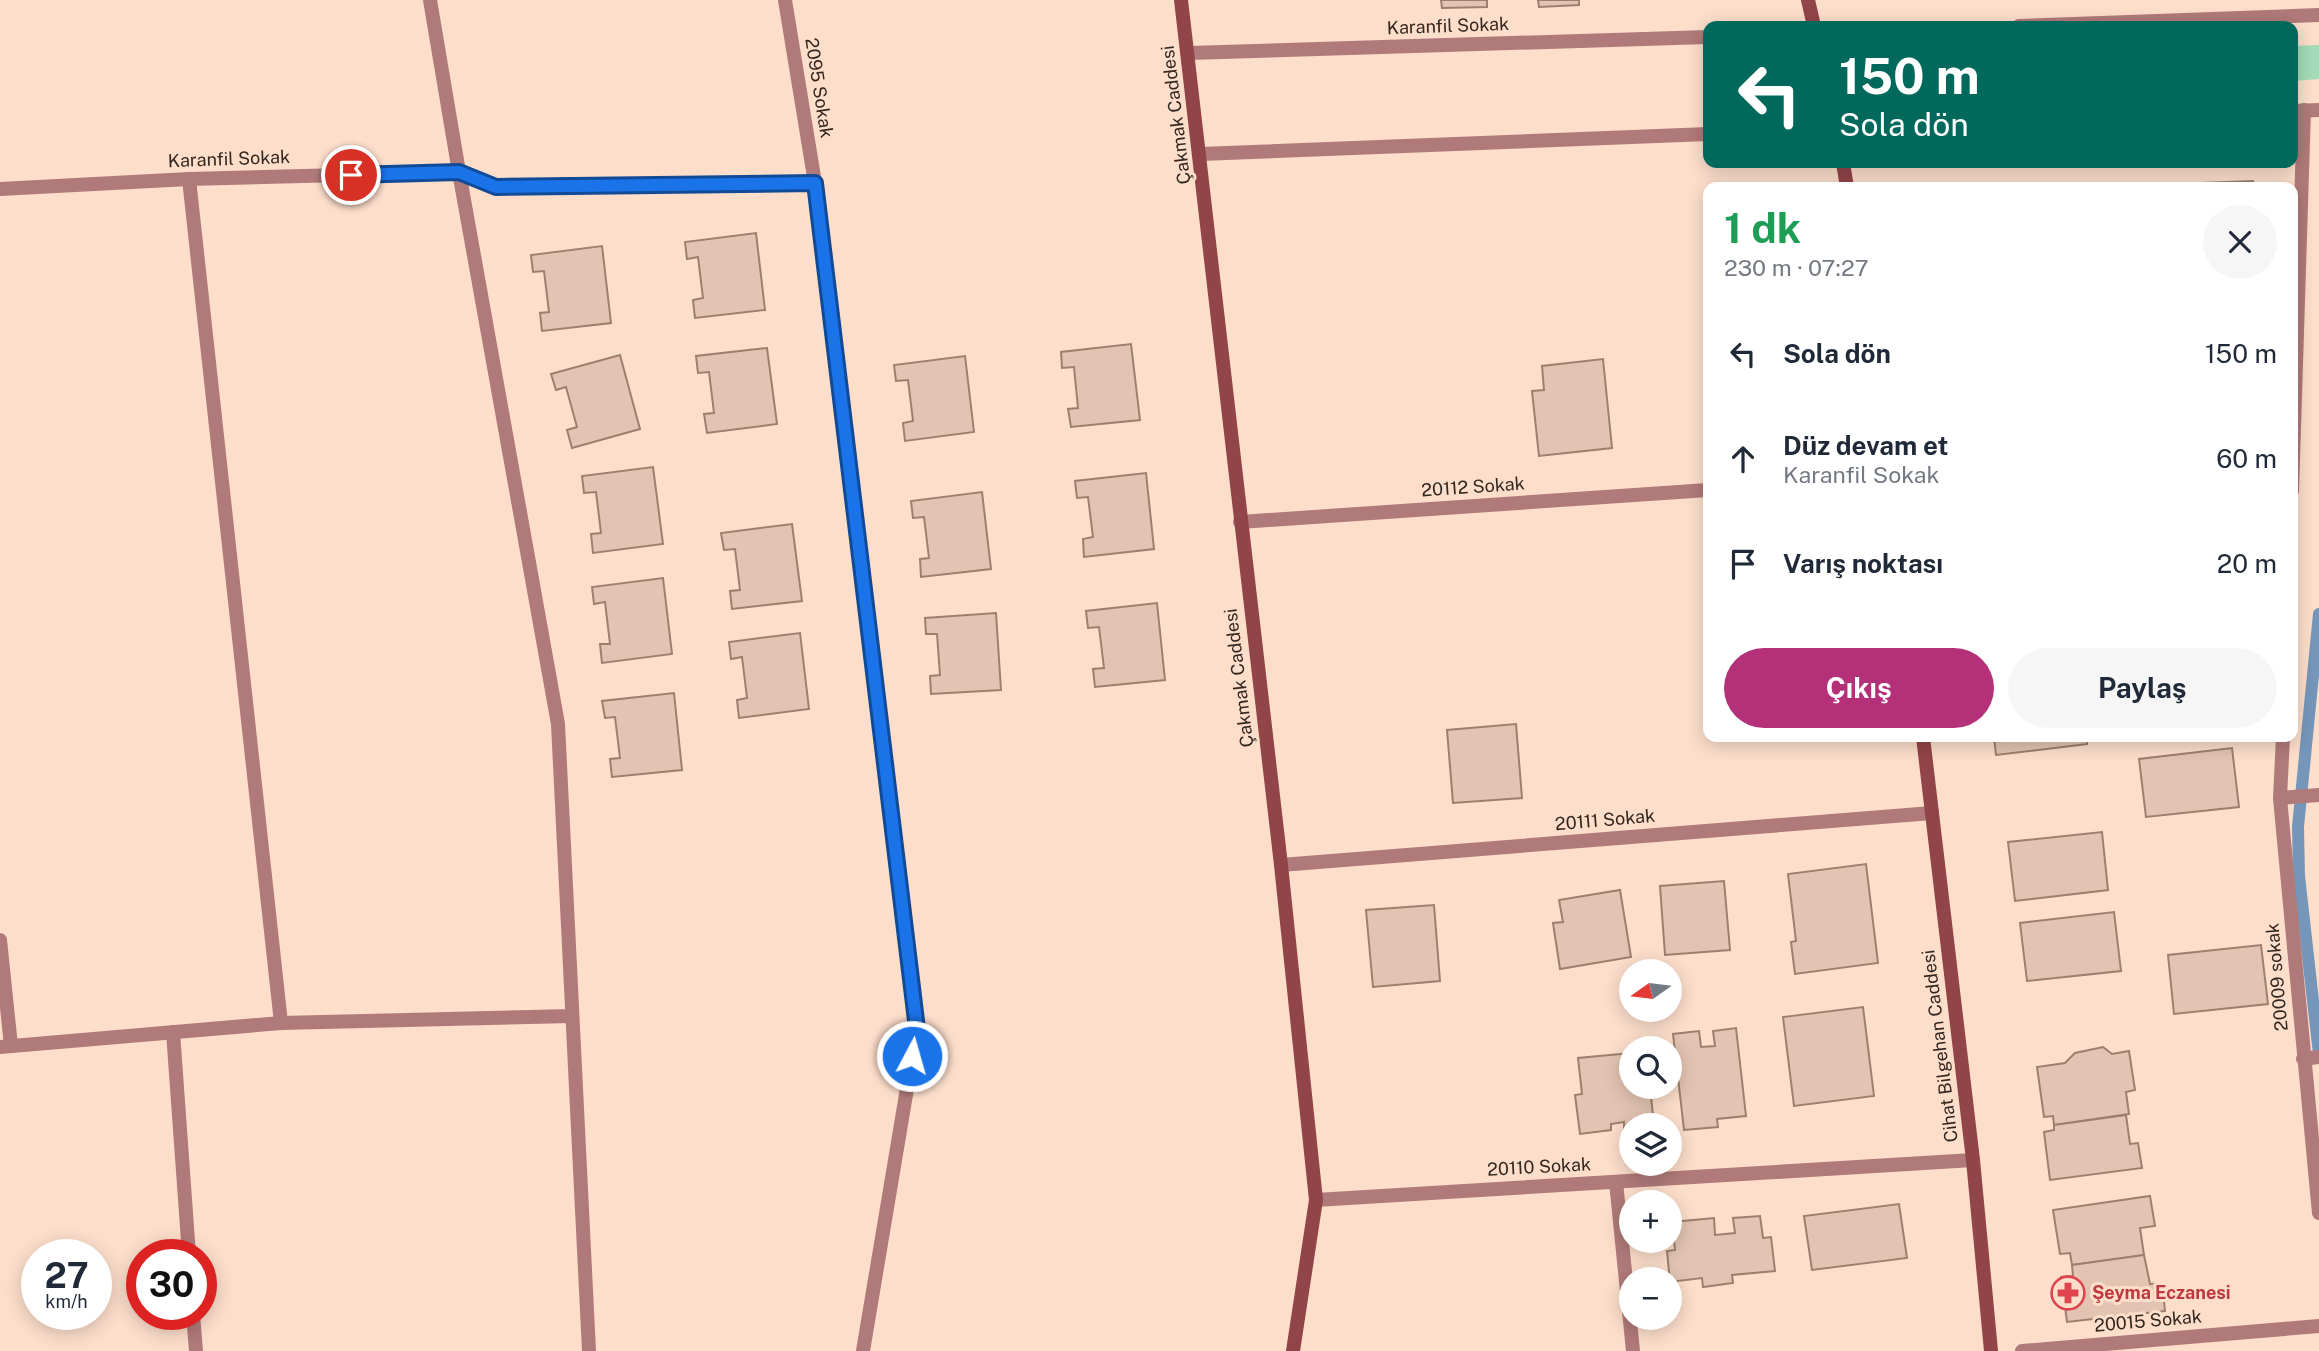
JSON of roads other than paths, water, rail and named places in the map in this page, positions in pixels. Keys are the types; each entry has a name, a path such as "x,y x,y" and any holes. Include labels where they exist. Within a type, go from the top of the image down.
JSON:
{"main road":[{"name":"Çakmak Caddesi","path":"1181,0 1201,154 1240,522 1281,865 1316,1200 1293,1351"},
{"path":"1808,0 1813,21"},
{"name":"Cihat Bilgehan Caddesi","path":"1924,742 1973,1160 1991,1351"}],"street":[{"path":"430,0 558,724 589,1351"},
{"name":"2095 Sokak","path":"785,0 815,183 917,1029 863,1351"},
{"path":"2155,21 2319,15"},
{"name":"Karanfil Sokak","path":"1189,53 1703,37"},
{"path":"2298,314 2305,110"},
{"path":"1201,154 1703,134"},
{"path":"459,172 496,187 815,183"},
{"name":"Karanfil Sokak","path":"0,189 189,179 459,172"},
{"path":"189,179 281,1023"},
{"name":"20112 Sokak","path":"1240,522 1703,490"},
{"name":"20009 sokak","path":"2283,742 2282,798 2310,1058 2319,1213"},
{"path":"2282,798 2319,794"},
{"name":"20111 Sokak","path":"1281,865 1932,813"},
{"path":"0,940 5,1047 281,1023 572,1016"},
{"path":"173,1032 188,1239"},
{"name":"20110 Sokak","path":"1316,1200 1973,1160"},
{"path":"1616,1182 1633,1351"},
{"name":"20015 Sokak","path":"2022,1351 2319,1326"},
{"path":"194,1330 195,1351"}],"waterway":[{"path":"2319,614 2298,827 2299,876 2319,1054"}],"place":[{"name":"Şeyma Eczanesi","path":"2068,1293"}]}
